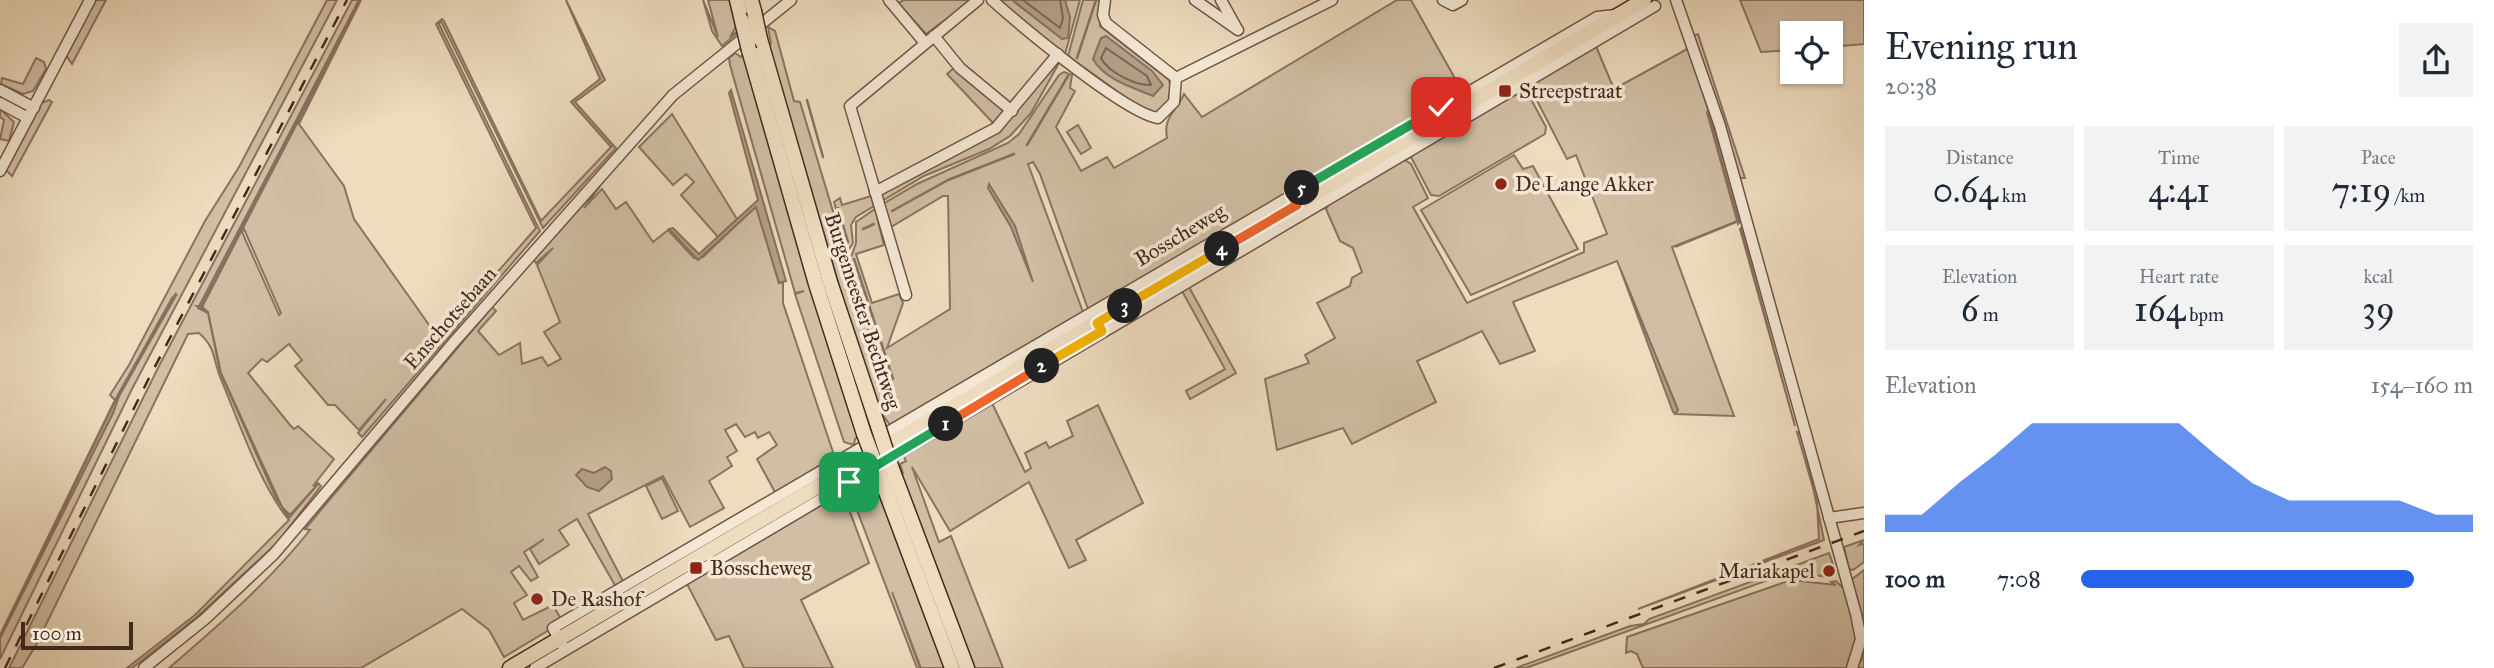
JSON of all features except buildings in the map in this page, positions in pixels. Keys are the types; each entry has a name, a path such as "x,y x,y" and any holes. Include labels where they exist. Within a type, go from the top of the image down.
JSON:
{"main road":[{"name":"Burgemeester Bechtweg","path":"737,0 816,284 864,434 886,473 967,668"},
{"name":"Bosscheweg","path":"510,668 562,644 1097,322 1294,200 1522,80 1619,15 1650,3"},
{"name":"Burgemeester Bechtweg","path":"752,5 830,282 878,426 886,473 952,668"}],"street":[{"path":"0,171 90,0"},
{"name":"Enschotsebaan","path":"144,668 205,619 274,554 453,342 673,96 791,0"},
{"path":"889,0 960,68 1012,111"},
{"path":"905,295 850,106 978,0"},
{"path":"992,0 1058,54 1132,108 1151,117 1158,118 1174,102 1176,78"},
{"path":"1105,0 1103,15 1106,23 1176,78"},
{"path":"1195,0 1238,30"},
{"path":"1220,0 1245,44"},
{"path":"1302,0 1308,12"},
{"path":"1176,78 1332,0"},
{"path":"1443,0 1453,5 1462,0"},
{"path":"1676,0 1720,126 1861,639 1852,668"},
{"name":"Bosscheweg","path":"1097,322 1522,80 1650,3"},
{"name":"Bosscheweg","path":"1294,200 1597,17 1619,15"},
{"path":"875,192 992,131 1012,111 1058,54"},
{"path":"0,90 31,113"},
{"path":"0,103 31,113"},
{"path":"1829,518 1864,513"},
{"name":"Bosscheweg","path":"535,668 562,644"}],"shaded area":[{"path":"95,0 106,0 72,64 66,55"},
{"path":"327,0 337,0 132,389 0,659 0,638 113,413 119,396 177,294 172,298 118,395 0,635 115,400 110,395 129,365 205,221 239,167"},
{"path":"352,0 359,0 198,308 208,313 202,307 361,0 299,124 344,186 354,219 439,339 536,228 436,24 442,19 444,21 541,221 613,145 616,148 543,228 441,21 439,24 540,231 362,437 358,433 386,399 359,430 335,405 328,405 295,366 302,360 289,344 267,362 262,359 248,373 294,429 298,426 334,459 313,486 318,483 321,486 277,543 197,617 132,668 127,668 195,615 289,520 269,490 251,452 209,344 199,333 188,334 36,645 22,668 9,668 159,366","holes":["244,229 281,313 279,315 242,232"]},
{"path":"703,0 718,37 708,0 732,0 737,25 730,37 758,15 722,46 712,31"},
{"path":"904,0 972,0 926,34 898,3"},
{"path":"997,0 1080,0 1065,54"},
{"path":"1083,0 1102,0 1100,26 1169,80 1173,97 1157,113 1139,107 1068,56"},
{"path":"1397,0 1411,0 1462,91 1088,309 1040,174 1033,162 1028,164 1083,312 890,425 882,414 878,416 767,45 771,44 768,27 775,31 794,101 800,102 876,354 880,352 850,260 856,243 856,222 875,209 884,245 856,254 872,303 899,294 903,303 887,348 950,309 948,196 943,196 891,227 883,204 917,184 1008,143 1019,134 1059,75 1064,72 1072,75 1070,88 1075,91 1056,127 1081,171 1107,157 1114,168 1167,138 1167,125 1184,94 1202,117"},
{"path":"1740,0 1864,0 1864,44 1843,46 1843,21 1780,21 1780,51 1761,52"},
{"path":"1698,34 1745,178 1739,178 1693,36"},
{"path":"1595,44 1614,89 1689,48 1742,220 1738,224 1737,221 1672,247 1734,416 1675,414 1678,410 1617,261 1513,302 1535,351 1500,364 1482,331 1417,361 1436,402 1352,444 1343,428 1277,450 1265,379 1309,363 1305,355 1335,338 1317,303 1350,286 1352,278 1362,272 1353,248 1340,241 1326,209 1328,206 1280,233 1525,88 1546,127 1545,134 1439,196 1431,195 1411,157 1405,160 1411,164 1428,198 1413,207 1467,303 1584,252 1584,243 1607,234 1576,155 1567,159 1529,85"},
{"path":"735,53 741,57 744,53 859,436 854,445 844,442 795,294 804,291 795,293 730,65 729,58"},
{"path":"36,58 44,62 46,69 33,91 23,94 1,84 2,78 23,84"},
{"path":"1056,63 1059,63 1031,113 1010,136 989,149 924,176 882,201 882,191 998,130"},
{"path":"955,67 965,79 1006,111 994,124 947,74"},
{"path":"49,100 52,102 12,176 6,170 41,103"},
{"path":"0,109 14,122 9,141 0,139 4,120 0,117"},
{"path":"672,114 737,219 718,237 681,195 694,182 686,174 673,185 639,147"},
{"path":"1078,125 1091,148 1081,154 1067,132"},
{"path":"1514,155 1523,169 1533,166 1578,249 1471,295 1421,210"},
{"path":"600,186 584,208 602,189 616,209 626,202 653,242 668,230 694,258 703,257 756,206 779,283 783,282 783,303 835,458 776,494 757,459 777,445 769,432 758,438 755,432 745,437 736,424 725,430 737,451 727,457 732,466 709,481 724,508 690,527 663,476 588,514 624,583 616,587 577,519 559,530 569,545 539,564 530,549 544,539 524,552 538,577 531,581 519,566 511,572 527,595 514,603 523,620 553,605 561,619 549,630 504,657 489,630 462,609 361,668 169,668 278,567 310,530 305,529 492,307 496,311 478,331 499,355 520,343 522,364 542,357 548,366 561,359 544,332 560,322 537,265 553,248 536,263 533,259"},
{"path":"871,196 874,206 856,217 851,225 853,243 848,251 834,202 840,198 842,205"},
{"path":"1189,287 1236,373 1190,399 1186,391 1225,369 1182,291"},
{"path":"992,403 1025,472 1031,468 1025,453 1046,442 1049,448 1073,436 1067,421 1098,405 1143,503 1076,540 1086,560 1069,568 1029,482 950,531 912,467 939,542 951,536 1003,668 973,668 899,474 903,473 900,464 906,461 903,455"},
{"path":"1797,432 1802,434 1814,491"},
{"path":"867,476 871,483 874,479 948,668 921,668 892,592 920,668 917,668 857,510 857,482"},
{"path":"662,478 678,511 662,519 646,486"},
{"path":"848,489 850,512 869,563 801,600 833,668 744,668 729,636 716,640 687,584"},
{"path":"1817,508 1824,540 1638,609 1819,539"},
{"path":"1864,540 1859,545 1864,544 1864,562 1853,570 1849,569 1844,547"},
{"path":"1829,553 1834,567 1828,571 1829,577 1797,573 1782,575 1526,668 1516,668 1630,626 1644,624 1649,619"},
{"path":"1864,570 1864,650 1860,662 1864,654 1864,668 1853,668 1861,644 1851,580"},
{"path":"1791,580 1836,585 1831,582 1836,581 1845,590 1857,633 1849,668 1643,668 1637,654 1631,651 1626,653 1627,637"}],"water":[{"path":"359,0 202,307 208,312 221,373 282,507 290,515 318,484 289,518 276,498 220,372 208,313 197,306 201,306"},
{"path":"566,0 605,80 575,102 613,145 611,147 571,102 600,79"},
{"path":"1012,0 1065,0 1070,17 1068,38 1062,39"},
{"path":"1106,36 1152,71 1163,85 1153,96 1120,82 1098,66 1093,59 1101,38"},
{"path":"731,90 786,281 779,283 756,207 698,260 669,229 673,228 699,254 758,200 729,93"},
{"path":"1707,111 1739,221 1675,247 1738,221"},
{"path":"989,184 1015,226 1033,282 1011,227 988,188"},
{"path":"1741,228 1795,426 1740,229"},
{"path":"1621,271 1678,410 1676,413 1673,412"},
{"path":"176,293 119,396 113,413 0,638 118,395"},
{"path":"605,467 611,471 612,479 599,491 587,487 576,475 582,469 594,473"}],"waterway":[{"path":"1077,58 1096,0"},
{"path":"1027,145 1068,76"},
{"path":"807,100 823,157"},
{"path":"892,211 948,180 1014,154"},
{"path":"838,208 848,242"},
{"path":"863,229 874,224"},
{"path":"854,259 893,379"}],"railway":[{"path":"5,668 149,378 347,0"},
{"path":"1494,668 1864,531"}],"place":[{"name":"Streepstraat","path":"1505,91"},
{"name":"De Lange Akker","path":"1501,184"},
{"name":"Bosscheweg","path":"696,568"},
{"name":"Mariakapel","path":"1829,571"},
{"name":"De Rashof","path":"537,599"}],"route":[{"path":"849,482 1102,331 1097,323 1297,205 1291,194 1441,107"}]}
